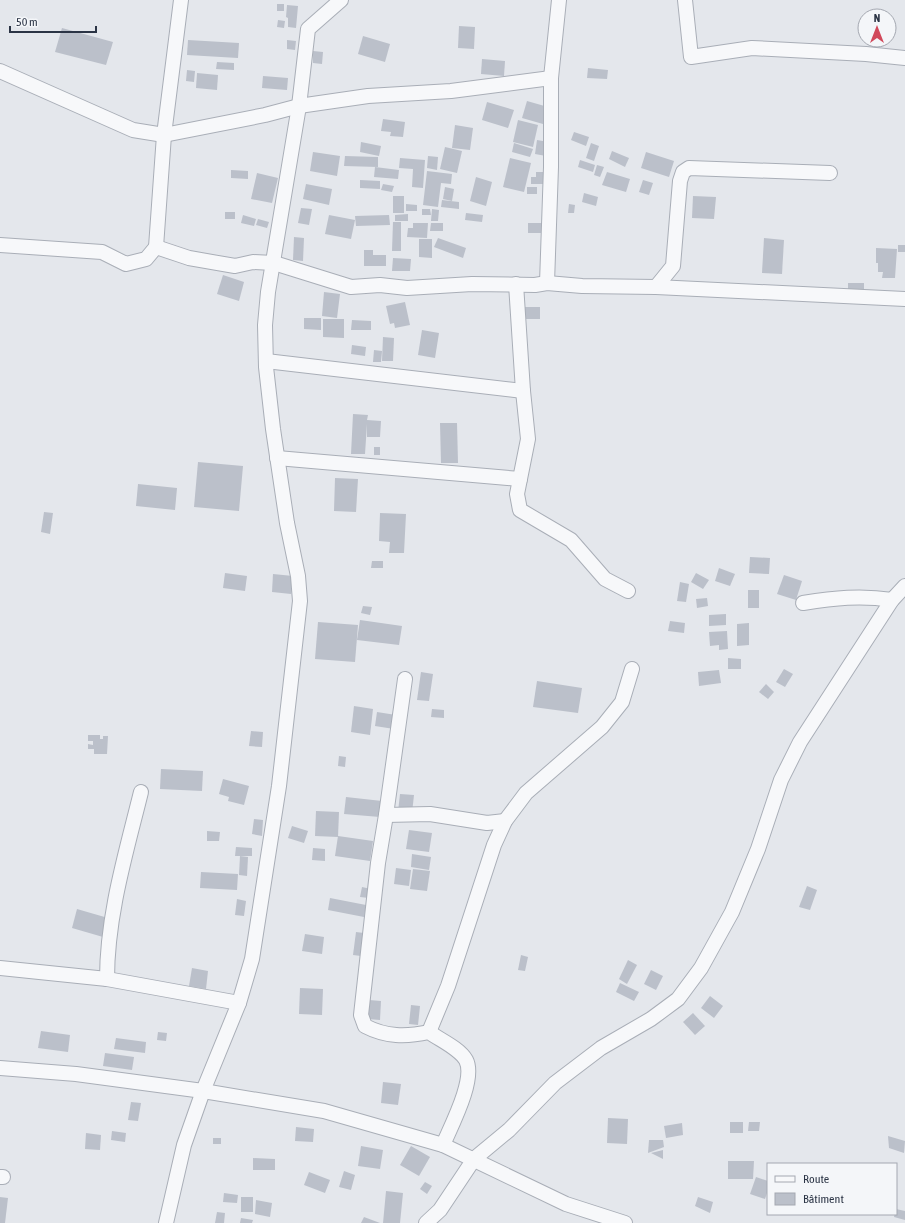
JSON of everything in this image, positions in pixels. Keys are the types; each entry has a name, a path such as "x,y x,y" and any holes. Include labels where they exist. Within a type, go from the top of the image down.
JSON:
{"street":[{"path":"0,244 102,252 126,264 146,259 156,246 164,135 181,0"},
{"path":"166,1223 184,1145 203,1091 239,1003 252,959 279,786 300,601 298,576 278,458 266,361 265,326 268,292 299,106 308,29 341,0"},
{"path":"547,283 551,167 551,78 559,0"},
{"path":"685,0 691,57 752,48 866,54 905,58"},
{"path":"0,71 133,130 164,135 265,115 299,106 368,96 451,91 551,78"},
{"path":"656,287 673,266 676,252 680,181 683,172 689,168 830,173"},
{"path":"156,246 189,258 235,266 253,262 274,263 351,287 380,285 407,288 516,284 535,285 547,283 582,286 656,287 905,299"},
{"path":"516,284 523,391 528,439 517,494 520,510 571,540 605,579 628,591"},
{"path":"266,361 523,391"},
{"path":"278,458 520,479"},
{"path":"426,1223 440,1210 474,1159 509,1130 555,1083 601,1048 651,1019 678,999 701,968 732,912 758,849 780,780 800,742 892,600 905,586"},
{"path":"803,603 844,597 874,597 892,600"},
{"path":"429,1032 448,986 494,845 505,821 526,793 602,727 622,702 632,669"},
{"path":"405,679 378,863 361,1015 365,1026 376,1032 408,1037 429,1032 459,1052 466,1060 469,1073 460,1105 443,1145"},
{"path":"107,979 107,954 116,898 141,792"},
{"path":"386,815 430,814 487,823 505,821"},
{"path":"0,968 107,979 239,1003"},
{"path":"0,1068 76,1074 203,1091 324,1111 443,1145 566,1204 625,1223"}],"building":[{"path":"277,4 284,4 284,11 277,11"},
{"path":"287,5 298,6 296,28 288,27 288,18 286,17"},
{"path":"278,20 285,21 284,28 277,27"},
{"path":"459,26 475,27 474,49 458,48"},
{"path":"62,28 113,42 106,65 55,52"},
{"path":"363,36 390,44 385,62 358,54"},
{"path":"188,40 239,43 238,58 187,55"},
{"path":"287,40 296,41 295,50 287,49"},
{"path":"313,51 323,52 322,64 313,63"},
{"path":"482,59 505,61 504,76 481,74"},
{"path":"217,62 234,63 234,70 216,69"},
{"path":"588,68 608,70 607,79 587,78"},
{"path":"187,70 195,71 194,82 186,81"},
{"path":"197,73 218,75 217,90 196,88"},
{"path":"263,76 288,78 287,90 262,88"},
{"path":"527,101 548,107 543,124 522,118"},
{"path":"487,102 514,110 508,128 482,120"},
{"path":"383,119 405,122 403,137 390,136 391,132 381,131"},
{"path":"518,120 538,125 533,147 513,142"},
{"path":"455,125 473,128 470,150 452,148"},
{"path":"574,132 589,137 586,146 571,140"},
{"path":"537,140 549,142 546,156 535,154"},
{"path":"361,142 381,146 379,156 360,152"},
{"path":"514,143 533,149 530,157 512,152"},
{"path":"591,143 599,146 594,161 586,158"},
{"path":"445,147 462,151 457,173 440,169"},
{"path":"612,151 629,158 625,167 609,159"},
{"path":"313,152 340,156 337,176 310,171"},
{"path":"646,152 674,161 669,177 641,168"},
{"path":"345,156 378,157 378,167 344,166"},
{"path":"428,156 438,157 437,170 427,168"},
{"path":"400,158 425,160 423,188 412,187 413,169 399,168"},
{"path":"510,158 531,163 524,192 503,187"},
{"path":"580,160 595,165 593,172 578,167"},
{"path":"597,165 604,167 600,177 594,175"},
{"path":"375,167 399,170 398,179 374,177"},
{"path":"231,170 248,171 248,179 231,178"},
{"path":"427,171 452,174 451,184 441,183 438,207 423,205"},
{"path":"536,172 546,172 545,184 531,184 531,177 536,177"},
{"path":"607,172 630,179 626,192 602,185"},
{"path":"257,173 278,178 272,203 251,199"},
{"path":"476,177 492,182 486,206 470,201"},
{"path":"360,180 380,181 380,189 360,188"},
{"path":"643,180 653,183 649,195 639,192"},
{"path":"306,184 332,189 329,205 303,199"},
{"path":"383,184 394,186 392,192 381,190"},
{"path":"445,187 454,189 452,201 443,199"},
{"path":"527,187 537,187 537,194 527,194"},
{"path":"584,193 598,197 596,206 582,202"},
{"path":"393,196 404,196 404,213 393,213"},
{"path":"693,196 716,197 714,219 692,218"},
{"path":"442,200 459,202 459,209 441,207"},
{"path":"406,204 417,205 417,211 406,211"},
{"path":"569,204 575,205 574,213 568,213"},
{"path":"301,208 312,209 309,225 298,223"},
{"path":"422,209 430,209 431,215 422,215"},
{"path":"432,209 439,210 438,221 431,221"},
{"path":"225,212 235,212 235,219 225,219"},
{"path":"466,213 483,215 482,222 465,220"},
{"path":"408,214 408,221 395,221 395,215"},
{"path":"243,215 256,219 254,226 241,223"},
{"path":"329,215 355,220 351,239 325,234"},
{"path":"389,215 390,225 356,226 355,216"},
{"path":"258,219 269,222 267,228 256,225"},
{"path":"393,222 401,222 401,251 392,251"},
{"path":"413,223 428,223 427,238 407,237 408,228 413,228"},
{"path":"431,223 443,223 443,231 430,231"},
{"path":"528,223 544,223 544,233 528,233"},
{"path":"294,237 304,238 303,261 293,260"},
{"path":"438,238 466,248 463,258 434,247"},
{"path":"764,238 784,240 782,274 762,273"},
{"path":"419,239 432,239 432,258 419,257"},
{"path":"898,245 905,245 905,252 898,252"},
{"path":"876,248 897,249 895,278 882,278 883,272 878,272 878,263 876,263"},
{"path":"364,250 373,250 373,255 386,255 386,266 364,266"},
{"path":"393,258 411,259 410,271 392,271"},
{"path":"223,275 244,282 239,301 217,294"},
{"path":"848,283 864,283 864,293 848,292"},
{"path":"324,292 340,294 337,318 322,316"},
{"path":"405,302 410,325 395,328 394,323 390,324 386,306"},
{"path":"521,307 540,307 540,319 521,319"},
{"path":"304,318 321,318 321,330 304,329"},
{"path":"323,319 344,319 344,338 323,337"},
{"path":"352,320 371,321 371,330 351,330"},
{"path":"422,330 439,333 435,358 418,355"},
{"path":"383,337 394,338 393,361 382,361"},
{"path":"352,345 366,347 365,356 351,354"},
{"path":"374,350 382,351 381,362 373,362"},
{"path":"353,414 368,415 367,420 381,421 380,437 367,437 367,424 365,454 351,454"},
{"path":"440,423 457,423 458,463 441,463"},
{"path":"374,447 380,447 380,455 374,455"},
{"path":"198,462 243,466 239,511 194,507"},
{"path":"335,478 358,479 356,512 334,511"},
{"path":"138,484 177,488 175,510 136,506"},
{"path":"44,512 53,513 50,534 41,532"},
{"path":"380,513 406,514 404,553 389,553 390,542 379,541"},
{"path":"750,557 770,558 769,574 749,573"},
{"path":"372,561 383,561 383,568 371,568"},
{"path":"719,568 735,574 730,586 715,581"},
{"path":"225,573 247,576 245,591 223,588"},
{"path":"696,573 709,580 703,589 691,582"},
{"path":"273,574 293,576 291,594 272,592"},
{"path":"784,575 802,581 796,600 777,594"},
{"path":"680,582 689,584 686,602 677,601"},
{"path":"748,590 759,590 759,608 748,608"},
{"path":"707,598 708,606 697,608 696,599"},
{"path":"363,606 372,607 370,615 361,613"},
{"path":"726,614 726,625 709,626 709,615"},
{"path":"360,620 402,626 399,645 357,640"},
{"path":"670,621 685,623 684,633 668,631"},
{"path":"318,622 358,625 355,662 315,659"},
{"path":"749,623 749,645 737,646 737,624"},
{"path":"727,631 728,649 719,650 719,645 710,646 709,632"},
{"path":"728,658 741,659 741,669 728,669"},
{"path":"784,669 793,674 785,687 776,682"},
{"path":"719,670 721,683 699,686 698,672"},
{"path":"421,672 433,674 429,701 417,700"},
{"path":"537,681 582,688 578,713 533,707"},
{"path":"766,684 774,692 768,699 759,692"},
{"path":"354,706 373,709 370,735 351,732"},
{"path":"432,709 444,710 444,718 431,717"},
{"path":"377,712 396,715 394,729 375,726"},
{"path":"251,731 263,732 262,747 249,746"},
{"path":"88,735 100,735 100,739 103,739 103,736 108,736 107,754 94,754 94,749 88,749 88,744 93,745 93,741 88,741"},
{"path":"339,756 346,757 345,767 338,766"},
{"path":"161,769 203,771 202,791 160,789"},
{"path":"223,779 249,786 244,805 228,801 229,797 219,794"},
{"path":"400,794 414,795 412,813 398,812"},
{"path":"346,797 382,801 380,817 344,814"},
{"path":"316,811 339,812 338,837 315,836"},
{"path":"254,819 263,820 262,836 252,834"},
{"path":"292,826 308,831 304,843 288,838"},
{"path":"409,830 432,833 429,852 406,849"},
{"path":"207,831 220,832 219,841 207,841"},
{"path":"338,836 373,841 370,861 335,856"},
{"path":"236,847 252,848 252,856 235,856"},
{"path":"313,848 325,849 325,861 312,860"},
{"path":"412,854 431,857 429,870 411,867"},
{"path":"240,856 248,857 247,876 239,875"},
{"path":"396,868 411,870 409,886 394,884"},
{"path":"413,869 430,871 427,891 410,889"},
{"path":"201,872 238,874 237,890 200,888"},
{"path":"807,886 817,890 810,910 799,907"},
{"path":"362,887 371,889 369,898 360,897"},
{"path":"330,898 366,905 364,917 328,910"},
{"path":"237,899 246,901 244,916 235,915"},
{"path":"77,909 108,918 103,937 72,928"},
{"path":"356,932 364,933 361,956 353,955"},
{"path":"305,934 324,937 322,954 302,951"},
{"path":"521,955 528,957 525,971 518,970"},
{"path":"628,960 637,965 627,984 619,979"},
{"path":"192,968 208,971 206,989 189,986"},
{"path":"651,970 663,976 656,990 644,984"},
{"path":"620,983 639,992 634,1001 616,992"},
{"path":"300,988 323,989 322,1015 299,1014"},
{"path":"710,996 723,1006 714,1018 701,1008"},
{"path":"369,1000 381,1001 380,1020 368,1019"},
{"path":"411,1005 420,1006 418,1025 409,1024"},
{"path":"693,1013 705,1026 695,1035 683,1022"},
{"path":"41,1031 70,1035 68,1052 38,1048"},
{"path":"158,1032 167,1033 166,1041 157,1040"},
{"path":"116,1038 146,1042 145,1053 114,1049"},
{"path":"105,1053 134,1057 132,1070 103,1066"},
{"path":"383,1082 401,1084 398,1105 381,1103"},
{"path":"131,1102 141,1103 138,1121 128,1120"},
{"path":"608,1118 628,1119 627,1144 607,1143"},
{"path":"730,1122 743,1122 743,1133 730,1133"},
{"path":"749,1122 760,1122 759,1131 748,1131"},
{"path":"682,1123 683,1135 666,1138 664,1126"},
{"path":"296,1127 314,1129 313,1142 295,1141"},
{"path":"112,1131 126,1133 125,1142 111,1140"},
{"path":"86,1133 101,1135 100,1150 85,1149"},
{"path":"888,1136 905,1141 904,1153 889,1148"},
{"path":"213,1138 221,1138 221,1144 213,1144"},
{"path":"649,1140 663,1140 664,1147 648,1153"},
{"path":"361,1146 383,1150 380,1169 358,1166"},
{"path":"411,1146 430,1157 419,1176 400,1165"},
{"path":"663,1150 663,1159 651,1153"},
{"path":"253,1158 275,1159 275,1170 253,1170"},
{"path":"728,1161 754,1161 753,1179 728,1179"},
{"path":"344,1171 355,1175 351,1190 339,1187"},
{"path":"309,1172 330,1180 325,1193 304,1185"},
{"path":"756,1177 767,1181 767,1193 765,1199 750,1194"},
{"path":"425,1182 432,1186 427,1194 420,1189"},
{"path":"386,1191 403,1193 400,1223 383,1223"},
{"path":"224,1193 238,1195 237,1203 223,1202"},
{"path":"0,1197 8,1198 5,1223 0,1223"},
{"path":"241,1197 253,1197 253,1212 241,1212"},
{"path":"698,1197 713,1202 710,1213 695,1206"},
{"path":"256,1200 272,1203 270,1217 255,1214"},
{"path":"897,1209 905,1211 905,1220 894,1217 894,1215 897,1215"},
{"path":"217,1212 225,1213 224,1223 215,1223"},
{"path":"364,1217 380,1223 361,1223"},
{"path":"241,1218 253,1220 252,1223 240,1223"}]}
